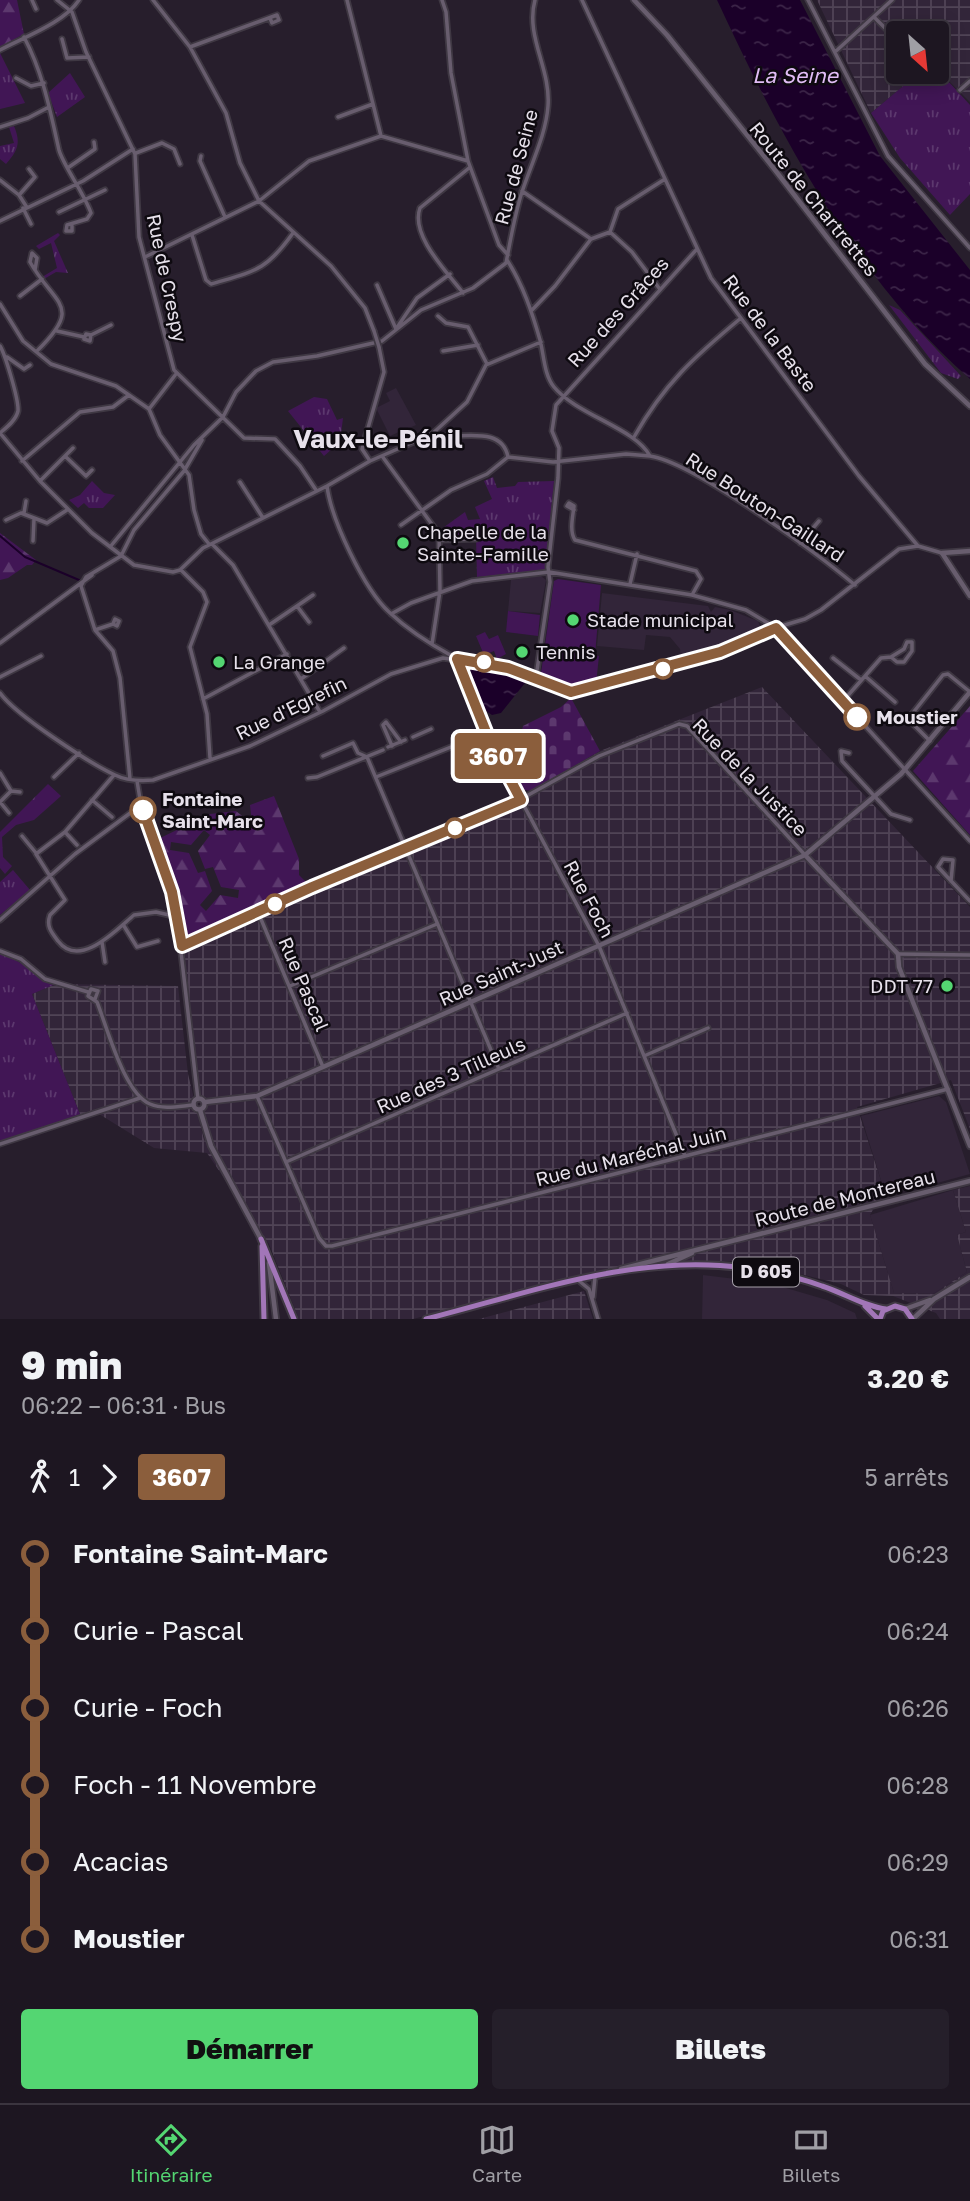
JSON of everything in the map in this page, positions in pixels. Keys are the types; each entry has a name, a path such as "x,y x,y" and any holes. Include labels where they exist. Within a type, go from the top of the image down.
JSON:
{"main road":[{"path":"261,1239 264,1319"},
{"path":"261,1239 294,1319"},
{"name":"D 605","path":"426,1319 613,1272 668,1264 744,1268 770,1273 822,1286 860,1302 886,1308"},
{"name":"D 605","path":"860,1302 879,1319"},
{"path":"879,1319 886,1308 895,1306 905,1309 912,1319"}],"street":[{"path":"32,0 36,9"},
{"path":"58,0 70,10"},
{"path":"0,50 70,10 79,0"},
{"path":"154,0 190,47 226,113 240,163 258,201 331,266 365,308 379,347 384,372 362,449 370,461"},
{"path":"347,0 381,136"},
{"path":"442,0 446,12 451,73 468,162 499,244 531,311 549,378 563,397 556,405 552,431 558,447 549,572 536,677"},
{"name":"Rue de Seine","path":"507,258 522,191 548,103 540,50 531,26 535,0"},
{"name":"Rue de la Baste","path":"582,0 696,248 722,294 859,476 918,546"},
{"name":"Route de Chartrettes","path":"634,0 667,35 931,371 970,406"},
{"path":"808,0 888,156 970,248"},
{"path":"835,52 892,0"},
{"name":"Rue de Crespy","path":"70,10 89,57 134,151 137,214 145,257 161,328 176,374"},
{"path":"874,17 886,29"},
{"path":"190,47 270,18"},
{"path":"24,37 44,83 56,126 59,151 78,183 91,213 87,219 72,226"},
{"path":"62,39 67,58 89,57"},
{"path":"16,78 31,86 44,83"},
{"path":"960,90 970,81"},
{"path":"338,117 373,104"},
{"path":"0,127 28,118 49,107"},
{"path":"145,257 258,201 309,161 381,136 468,162"},
{"path":"69,167 95,149 94,142"},
{"path":"0,221 78,183 134,151 162,143 174,149 180,164"},
{"path":"201,156 200,161 225,218"},
{"path":"463,293 425,240 418,215 420,208 470,168"},
{"path":"19,195 35,177 29,169"},
{"path":"610,232 618,209 665,179"},
{"path":"0,180 19,195 31,224"},
{"path":"59,212 104,190"},
{"path":"522,191 591,239"},
{"path":"192,235 206,280 211,284 263,267 272,261 294,232"},
{"path":"531,311 555,286 591,239 610,232"},
{"path":"610,232 632,252 659,288"},
{"name":"Rue des Grâces","path":"563,397 696,248"},
{"path":"110,547 204,435 223,417 242,385 265,365 380,341 421,310 463,293 487,278 507,258"},
{"path":"35,270 61,303 63,313 57,331 36,352"},
{"path":"396,330 413,302 450,274"},
{"path":"20,296 42,279"},
{"path":"377,285 396,330"},
{"path":"413,302 421,310"},
{"path":"0,304 23,341 51,363 116,386 149,409 160,435 186,468 201,534 233,565 320,713"},
{"path":"438,316 446,323 468,327 488,364"},
{"path":"634,438 655,400 692,358 741,318"},
{"path":"57,331 84,337 87,333 91,335 111,326"},
{"path":"0,346 7,360 18,411 14,420 0,433 67,510 110,547 140,568 163,572 180,570 211,544 327,486 370,461 432,434 468,400 488,364 541,342"},
{"path":"443,351 478,345"},
{"path":"0,364 7,360"},
{"path":"7,360 24,369 30,365"},
{"path":"149,409 176,374 198,390 249,440 275,439 300,466 316,490"},
{"path":"22,461 80,412 113,407 129,396"},
{"name":"Rue Bouton-Gaillard","path":"563,397 634,438 657,457 705,480 800,543 855,585"},
{"path":"432,434 487,436 506,451 508,457"},
{"path":"0,643 121,556 134,530 186,468 204,435"},
{"name":"Rue Bouton-Gaillard","path":"645,446 650,456 657,457"},
{"path":"40,481 73,447"},
{"path":"401,525 451,490 487,474 508,457 557,461 626,454 650,456"},
{"path":"65,456 86,475 92,470"},
{"path":"382,456 437,529 440,540 440,591 432,645"},
{"path":"240,482 263,518"},
{"path":"327,486 331,510 339,530 375,595 391,614 432,645 457,659 489,663 536,677 571,692 720,652 813,615 855,585 895,551 918,546 942,553 970,551"},
{"path":"24,514 26,501"},
{"path":"6,520 24,514 49,522 67,510"},
{"path":"574,510 572,533 575,540 696,571 701,579 692,595"},
{"path":"33,541 34,519"},
{"path":"800,543 819,521"},
{"path":"440,540 476,539"},
{"path":"942,553 970,596"},
{"path":"630,584 637,554"},
{"path":"180,570 206,597 204,615 196,626 191,647 211,741 210,758"},
{"path":"391,614 440,591 472,581 549,572 692,595 746,610 776,628 970,841"},
{"path":"81,586 95,630 113,651 120,678 130,779"},
{"path":"269,625 313,595"},
{"path":"297,606 309,622"},
{"path":"95,630 113,624"},
{"path":"843,701 878,660 891,657 904,649 908,642 912,642 912,651 904,662 897,662 891,657"},
{"path":"301,679 344,648"},
{"path":"203,699 286,654"},
{"path":"0,677 41,656"},
{"path":"833,657 895,702"},
{"name":"Rue d'Egrefin","path":"137,781 170,775 210,758 250,746 320,713 391,674 443,658 457,659"},
{"name":"Rue Foch","path":"457,659 486,733 599,946 685,1156"},
{"path":"930,741 908,719 943,675 948,674 970,692"},
{"name":"Rue Saint-Just","path":"205,1102 257,1096 805,855 905,770 970,692"},
{"path":"0,693 14,710 114,775 137,781 141,805 178,917 198,1099 194,1105"},
{"path":"386,722 403,741 390,747 383,725 386,722"},
{"name":"Rue de la Justice","path":"521,800 599,756 682,724 805,855"},
{"path":"413,737 432,729"},
{"path":"376,777 486,733"},
{"path":"323,756 353,743 358,753 367,757 499,1069"},
{"path":"308,778 317,778 383,750"},
{"path":"849,753 841,751 842,761 891,814 910,820"},
{"path":"54,777 79,752"},
{"path":"0,774 11,792"},
{"path":"36,854 65,832 114,775"},
{"path":"9,813 0,802 11,792 20,792"},
{"path":"92,800 112,817"},
{"path":"182,946 521,800"},
{"path":"0,920 141,805"},
{"path":"65,832 77,845"},
{"path":"22,836 65,900 48,918 49,929 59,942 73,950 102,942 140,913 156,912 178,917"},
{"path":"805,855 898,954 900,967 970,1146"},
{"path":"951,881 955,863 953,860 943,859 938,867 951,881 970,901"},
{"name":"Rue Pascal","path":"258,912 323,1066"},
{"path":"290,986 438,924"},
{"path":"124,926 137,947 158,941"},
{"path":"102,942 106,962"},
{"path":"0,951 21,959 45,979 88,992"},
{"path":"898,954 970,955"},
{"path":"88,992 93,988 98,991 95,999 130,1084 140,1098 150,1105 194,1105 200,1110 211,1146 261,1239 269,1266 276,1319"},
{"path":"88,992 89,998 95,999"},
{"name":"Rue des 3 Tilleuls","path":"286,1162 626,1013"},
{"path":"644,1056 708,1028"},
{"name":"Rue du Maréchal Juin","path":"286,1162 322,1243 332,1246 948,1089"},
{"path":"257,1096 286,1162"},
{"path":"0,1144 140,1098"},
{"path":"198,1099 205,1102 200,1110"},
{"name":"Route de Montereau","path":"613,1272 666,1256 970,1181"},
{"name":"Route de Montereau","path":"668,1264 680,1256 727,1242"},
{"path":"596,1276 592,1289 598,1319"},
{"path":"912,1319 934,1299 970,1276"},
{"path":"578,1280 589,1289 594,1302"},
{"path":"905,1309 934,1299"}],"shaded area":[{"path":"817,0 970,0 970,102 949,81 949,21 886,21 886,84 906,84 871,113"},
{"path":"396,388 416,425 407,429 409,434 405,436 401,431 390,436 376,408 390,401 386,393"},
{"path":"541,576 546,580 540,613 508,611 511,580"},
{"path":"602,593 708,606 711,612 715,607 730,610 758,621 761,629 757,633 681,661 680,649 670,637 646,635 644,650 597,646"},
{"path":"762,687 970,907 970,1129 951,1080 857,1107 884,1190 870,1215 894,1293 933,1294 967,1272 957,1235 966,1232 953,1190 970,1186 970,1319 940,1319 936,1313 893,1296 864,1295 841,1284 747,1261 678,1261 587,1273 413,1319 299,1319 269,1244 207,1153 154,1148 99,1114 82,1119 32,994 56,984 178,986 188,1074 205,1144 182,945 518,806 529,799 531,791 600,751"},
{"path":"939,1096 946,1102 970,1174 908,1191 906,1185 884,1190 861,1116"},
{"path":"953,1190 966,1232 957,1235 967,1272 933,1294 894,1293 870,1215"},
{"path":"703,1275 769,1283 827,1300 855,1313 857,1319 702,1319"},
{"path":"584,1291 593,1319 479,1319"}],"green space":[{"path":"0,0 17,0 24,34 0,47"},
{"path":"0,53 25,103 0,109"},
{"path":"70,73 85,97 57,117 48,93"},
{"path":"949,82 970,105 970,194 950,215 900,158 871,113 906,84"},
{"path":"14,126 17,146 6,164 0,159 0,146 14,143 9,127"},
{"path":"58,233 60,235 54,241 68,273 56,272 44,279 42,277 57,268 51,243 39,249 36,246"},
{"path":"889,305 900,310 961,376 958,379 941,373"},
{"path":"314,397 327,399 337,420 343,418 340,442 324,456 288,411"},
{"path":"493,477 497,488 515,486 518,482 554,481 545,570 477,577 476,536 442,538 440,530 465,512 468,520 480,519 475,507 492,499 484,481"},
{"path":"92,481 104,493 115,495 103,508 89,508 84,503 78,508 69,500 80,495"},
{"path":"0,533 36,560 32,565 27,565 8,578 0,580"},
{"name":"Stade municipal","path":"558,579 601,585 595,655 599,656 596,684 566,687 552,683 541,673 554,581"},
{"path":"508,611 540,615 538,636 506,632"},
{"path":"485,632 489,639 498,635 506,654 497,659 494,651 484,655 476,636"},
{"path":"571,698 600,751 531,791 520,789 495,743 561,707"},
{"path":"970,706 970,835 913,771"},
{"path":"48,784 61,796 34,820 16,825 2,837 3,857 12,866 5,874 0,868 0,832"},
{"path":"274,796 299,859 299,875 309,885 184,941 183,926 156,840 210,814 236,811 252,824 250,805","holes":["204,830 210,835 198,851 205,869 213,867 221,887 239,890 238,898 220,895 206,911 200,905 212,891 205,871 198,873 189,853 170,850 171,842 191,845"]},
{"path":"13,870 30,890 0,915 0,882"},
{"path":"0,954 16,960 56,984 32,994 82,1119 0,1146"}],"water":[{"name":"La Seine","path":"717,0 800,0 880,156 970,270 970,379 929,340 891,297 856,251 824,203 767,103"},
{"path":"469,663 525,678 525,683 501,713 492,715 483,709 466,668"}],"waterway":[{"path":"0,536 25,557 79,580"}],"bus line":[{"name":"3607","path":"143,810 172,892 182,946 312,887 521,800 490,742 457,659 508,668 571,692 622,681 720,652 776,628 857,717"}],"place":[{"name":"Chapelle de la Sainte-Famille","path":"403,543"},
{"name":"Stade municipal","path":"573,620"},
{"name":"Tennis","path":"522,652"},
{"name":"La Grange","path":"219,662"},
{"name":"Moustier","path":"857,717"},
{"name":"Fontaine Saint-Marc","path":"143,810"},
{"name":"DDT 77","path":"947,986"}],"district":[{"name":"Vaux-le-Pénil","path":"378,439"}]}
